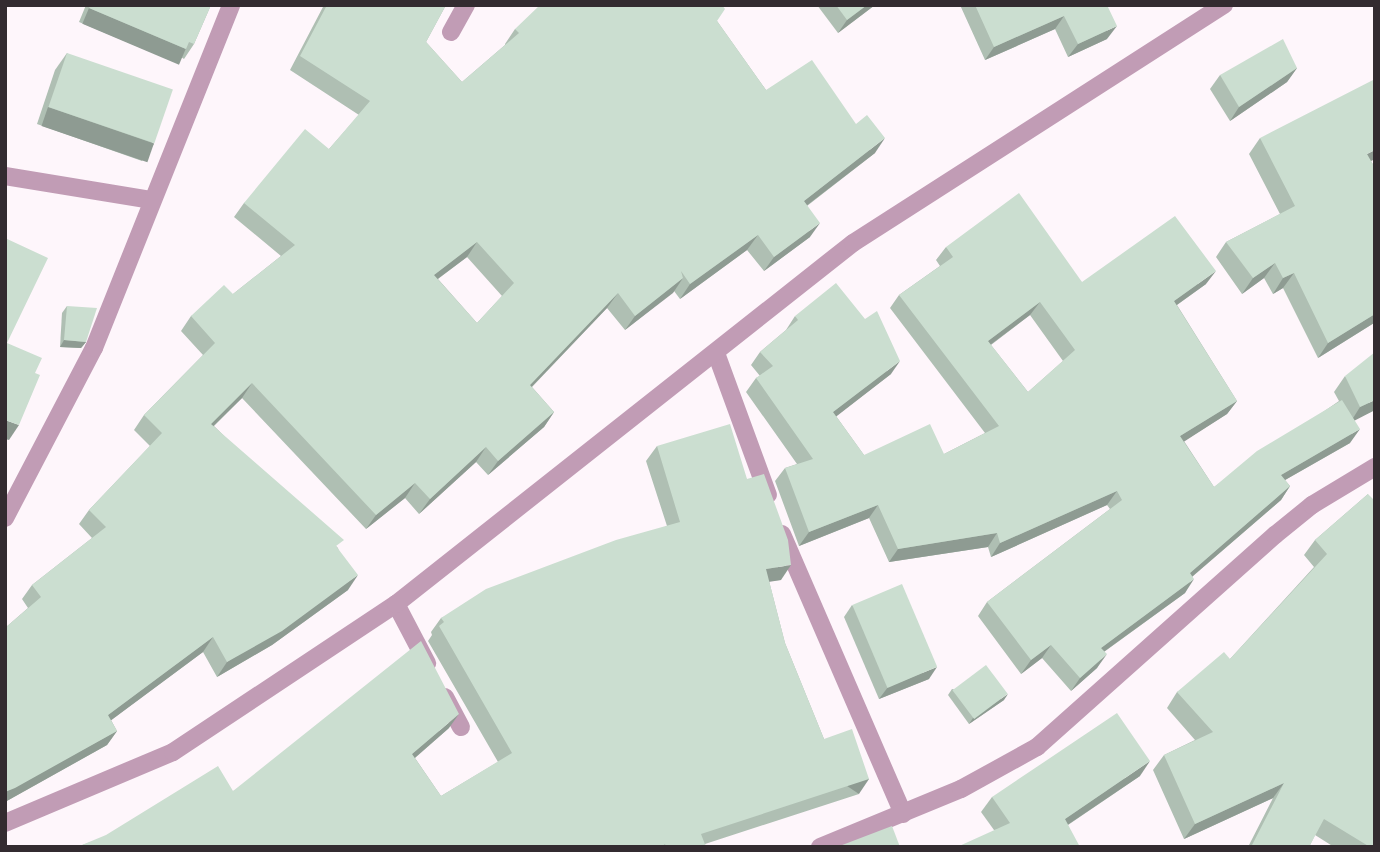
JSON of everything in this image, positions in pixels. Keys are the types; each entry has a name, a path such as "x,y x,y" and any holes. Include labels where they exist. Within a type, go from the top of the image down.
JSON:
{"street":[{"path":"5,518 94,348 231,5"},
{"path":"451,32 466,5"},
{"path":"5,823 173,752 396,604 853,243 1224,5"},
{"path":"5,176 152,200"},
{"path":"716,353 786,544 903,814"},
{"path":"820,847 961,789 1037,747 1275,535 1312,505 1375,467"},
{"path":"396,604 461,726"}],"building":[{"path":"91,5 211,5 194,44 189,42 186,49 89,8"},
{"path":"327,5 446,5 426,42 462,82 519,33 515,29 540,5 722,5 725,9 717,21 766,90 812,60 856,124 867,115 885,138 804,201 820,223 774,257 758,235 690,284 681,271 683,278 635,316 618,293 530,385 554,412 498,461 486,447 430,499 415,483 376,515 252,383 211,424 344,540 336,546 358,575 282,631 227,662 213,637 108,715 117,731 5,792 5,628 41,597 32,585 106,527 89,510 162,433 144,415 215,343 191,316 224,285 233,294 295,245 244,203 305,129 329,149 370,101 300,56","holes":["477,242 514,283 477,323 434,275"]},
{"path":"836,5 867,5 847,20"},
{"path":"975,5 1107,5 1117,26 1078,44 1064,16 994,47"},
{"path":"1283,39 1297,68 1239,107 1220,75"},
{"path":"67,53 173,89 154,143 48,107"},
{"path":"1375,79 1375,150 1367,154 1375,168 1375,314 1328,343 1294,273 1283,278 1275,263 1253,278 1226,242 1295,206 1260,138"},
{"path":"1019,193 1082,282 1175,216 1216,271 1174,301 1237,401 1180,436 1214,487 1257,451 1342,400 1360,429 1281,475 1290,486 1190,573 1194,579 1101,648 1107,654 1080,678 1051,645 1031,660 987,602 1122,500 1117,491 1000,543 997,533 898,549 878,505 809,532 785,468 813,459 756,378 773,366 760,352 798,320 795,316 836,283 865,319 877,311 900,361 833,412 864,455 930,424 944,454 999,426 899,295 953,257 946,247","holes":["1040,302 1075,350 1028,392 988,341"]},
{"path":"5,238 48,258 7,343 42,358 35,373 40,375 19,425 5,420"},
{"path":"67,306 97,308 86,342 64,340"},
{"path":"1375,352 1375,400 1360,407 1345,376"},
{"path":"730,424 747,479 764,474 788,540 791,565 766,569 785,643 824,739 852,729 869,779 701,834 706,847 666,847 665,844 661,847 77,847 106,835 218,766 233,791 421,641 459,714 412,754 441,796 512,753 439,626 444,622 441,618 486,589 616,540 680,522 657,446"},
{"path":"1368,494 1375,501 1375,847 1370,847 1324,819 1309,847 1251,847 1284,783 1195,824 1164,755 1213,732 1177,692 1224,652 1230,659 1327,554 1315,540"},
{"path":"902,584 937,667 887,688 852,605"},
{"path":"986,665 1008,694 974,719 952,690"},
{"path":"1117,713 1150,761 1065,819 1080,847 957,847 1010,823 992,797"},
{"path":"892,826 900,847 837,847"}]}
